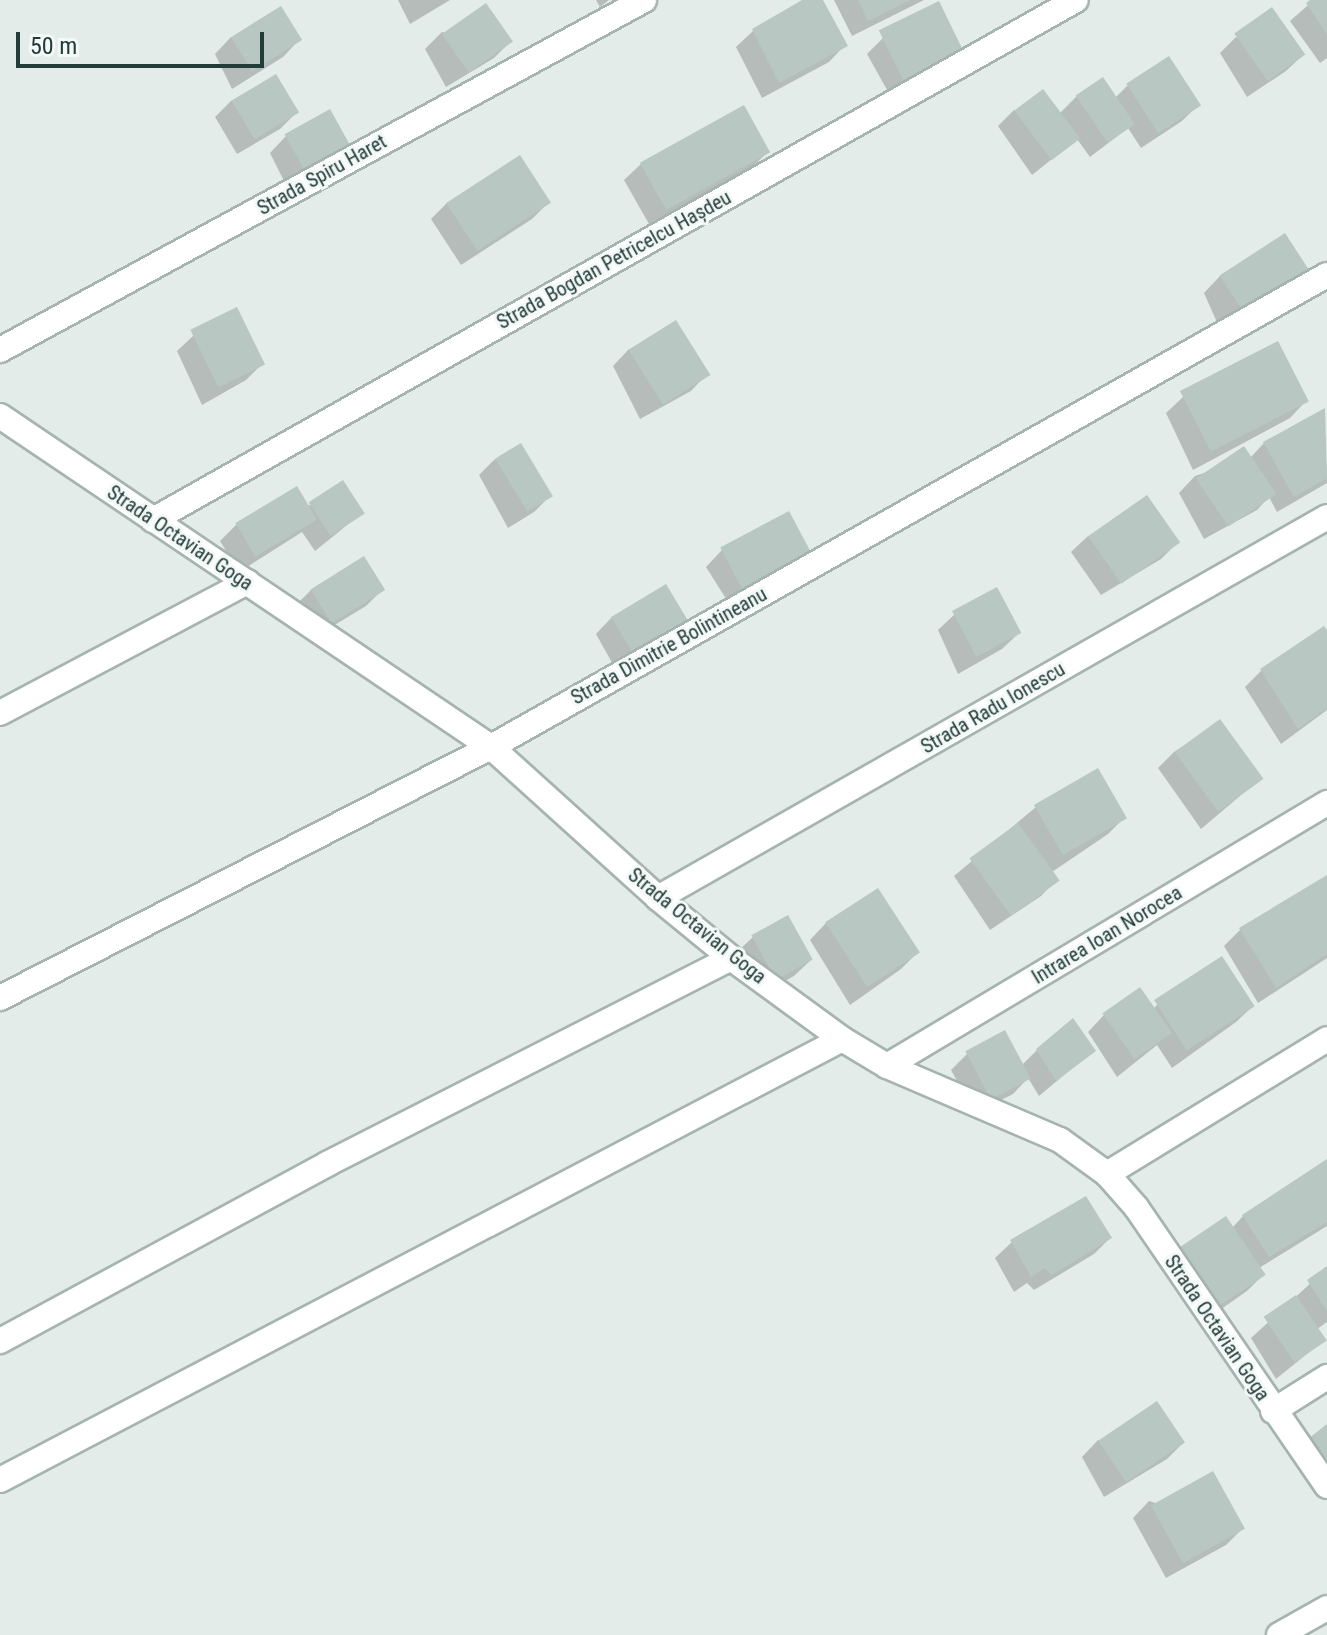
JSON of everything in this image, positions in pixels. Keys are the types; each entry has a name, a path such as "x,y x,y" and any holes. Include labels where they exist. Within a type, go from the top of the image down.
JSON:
{"street":[{"name":"Strada Spiru Haret","path":"0,350 644,0"},
{"name":"Strada Bogdan Petricelcu Hașdeu","path":"153,520 1076,0"},
{"name":"Strada Dimitrie Bolintineanu","path":"0,998 491,747 1327,275"},
{"name":"Strada Octavian Goga","path":"0,416 491,747 658,898 731,958 842,1039 887,1066 1060,1140 1107,1174 1136,1207 1327,1486"},
{"name":"Strada Radu Ionescu","path":"658,898 1327,517"},
{"path":"0,713 247,582"},
{"name":"Intrarea Ioan Norocea","path":"887,1066 1327,803"},
{"path":"0,1341 327,1164 731,958"},
{"path":"0,1480 842,1039"},
{"path":"1107,1174 1327,1039"},
{"path":"1273,1411 1327,1377"},
{"path":"1279,1635 1327,1608"}],"building":[{"path":"802,0 823,0 848,46 779,83 752,29"},
{"path":"858,0 911,0 868,21"},
{"path":"1310,0 1327,0 1327,34 1306,3"},
{"path":"939,1 963,50 903,80 879,30"},
{"path":"486,3 513,42 469,72 442,34"},
{"path":"281,6 302,40 252,71 231,37"},
{"path":"1272,7 1305,55 1268,81 1234,33"},
{"path":"1169,56 1201,105 1158,133 1126,84"},
{"path":"276,74 299,113 255,139 231,101"},
{"path":"1103,77 1135,124 1108,143 1076,95"},
{"path":"1043,89 1080,139 1052,160 1014,111"},
{"path":"744,105 770,152 666,210 640,163"},
{"path":"330,109 357,158 312,183 285,134"},
{"path":"520,155 551,203 477,251 446,203"},
{"path":"1285,233 1308,269 1243,312 1220,275"},
{"path":"237,307 265,365 218,387 190,330"},
{"path":"676,320 710,375 663,405 629,350"},
{"path":"1278,341 1309,402 1211,452 1180,391"},
{"path":"1325,408 1327,478 1294,497 1263,442"},
{"path":"521,443 553,496 527,512 495,458"},
{"path":"1244,446 1276,494 1228,527 1196,478"},
{"path":"343,480 365,514 330,536 309,502"},
{"path":"297,486 317,519 255,557 235,523"},
{"path":"1147,495 1180,543 1121,584 1088,536"},
{"path":"789,511 812,554 743,591 720,548"},
{"path":"364,556 385,590 332,623 311,589"},
{"path":"666,584 689,622 634,655 611,617"},
{"path":"997,587 1021,633 976,657 952,611"},
{"path":"1324,626 1327,630 1327,708 1298,729 1260,669"},
{"path":"1220,719 1263,779 1218,812 1175,752"},
{"path":"1098,768 1127,818 1063,855 1034,805"},
{"path":"1018,823 1060,880 1011,916 969,858"},
{"path":"1327,875 1327,954 1276,988 1239,928"},
{"path":"878,888 920,953 867,987 825,922"},
{"path":"788,915 813,960 776,980 751,935"},
{"path":"1222,956 1255,1006 1187,1050 1154,1000"},
{"path":"1140,987 1172,1033 1134,1059 1102,1013"},
{"path":"1073,1018 1096,1051 1056,1081 1036,1049"},
{"path":"1005,1030 1031,1079 991,1100 965,1051"},
{"path":"1327,1159 1327,1222 1269,1257 1242,1215"},
{"path":"1086,1196 1112,1238 1052,1275 1044,1268 1031,1277 1010,1240"},
{"path":"1226,1216 1266,1275 1217,1308 1177,1249"},
{"path":"1327,1266 1327,1311 1307,1280"},
{"path":"1296,1295 1327,1341 1294,1362 1264,1317"},
{"path":"1157,1401 1185,1442 1126,1482 1098,1441"},
{"path":"1327,1424 1327,1465 1308,1439"},
{"path":"1213,1471 1245,1529 1183,1563 1151,1505"}]}
